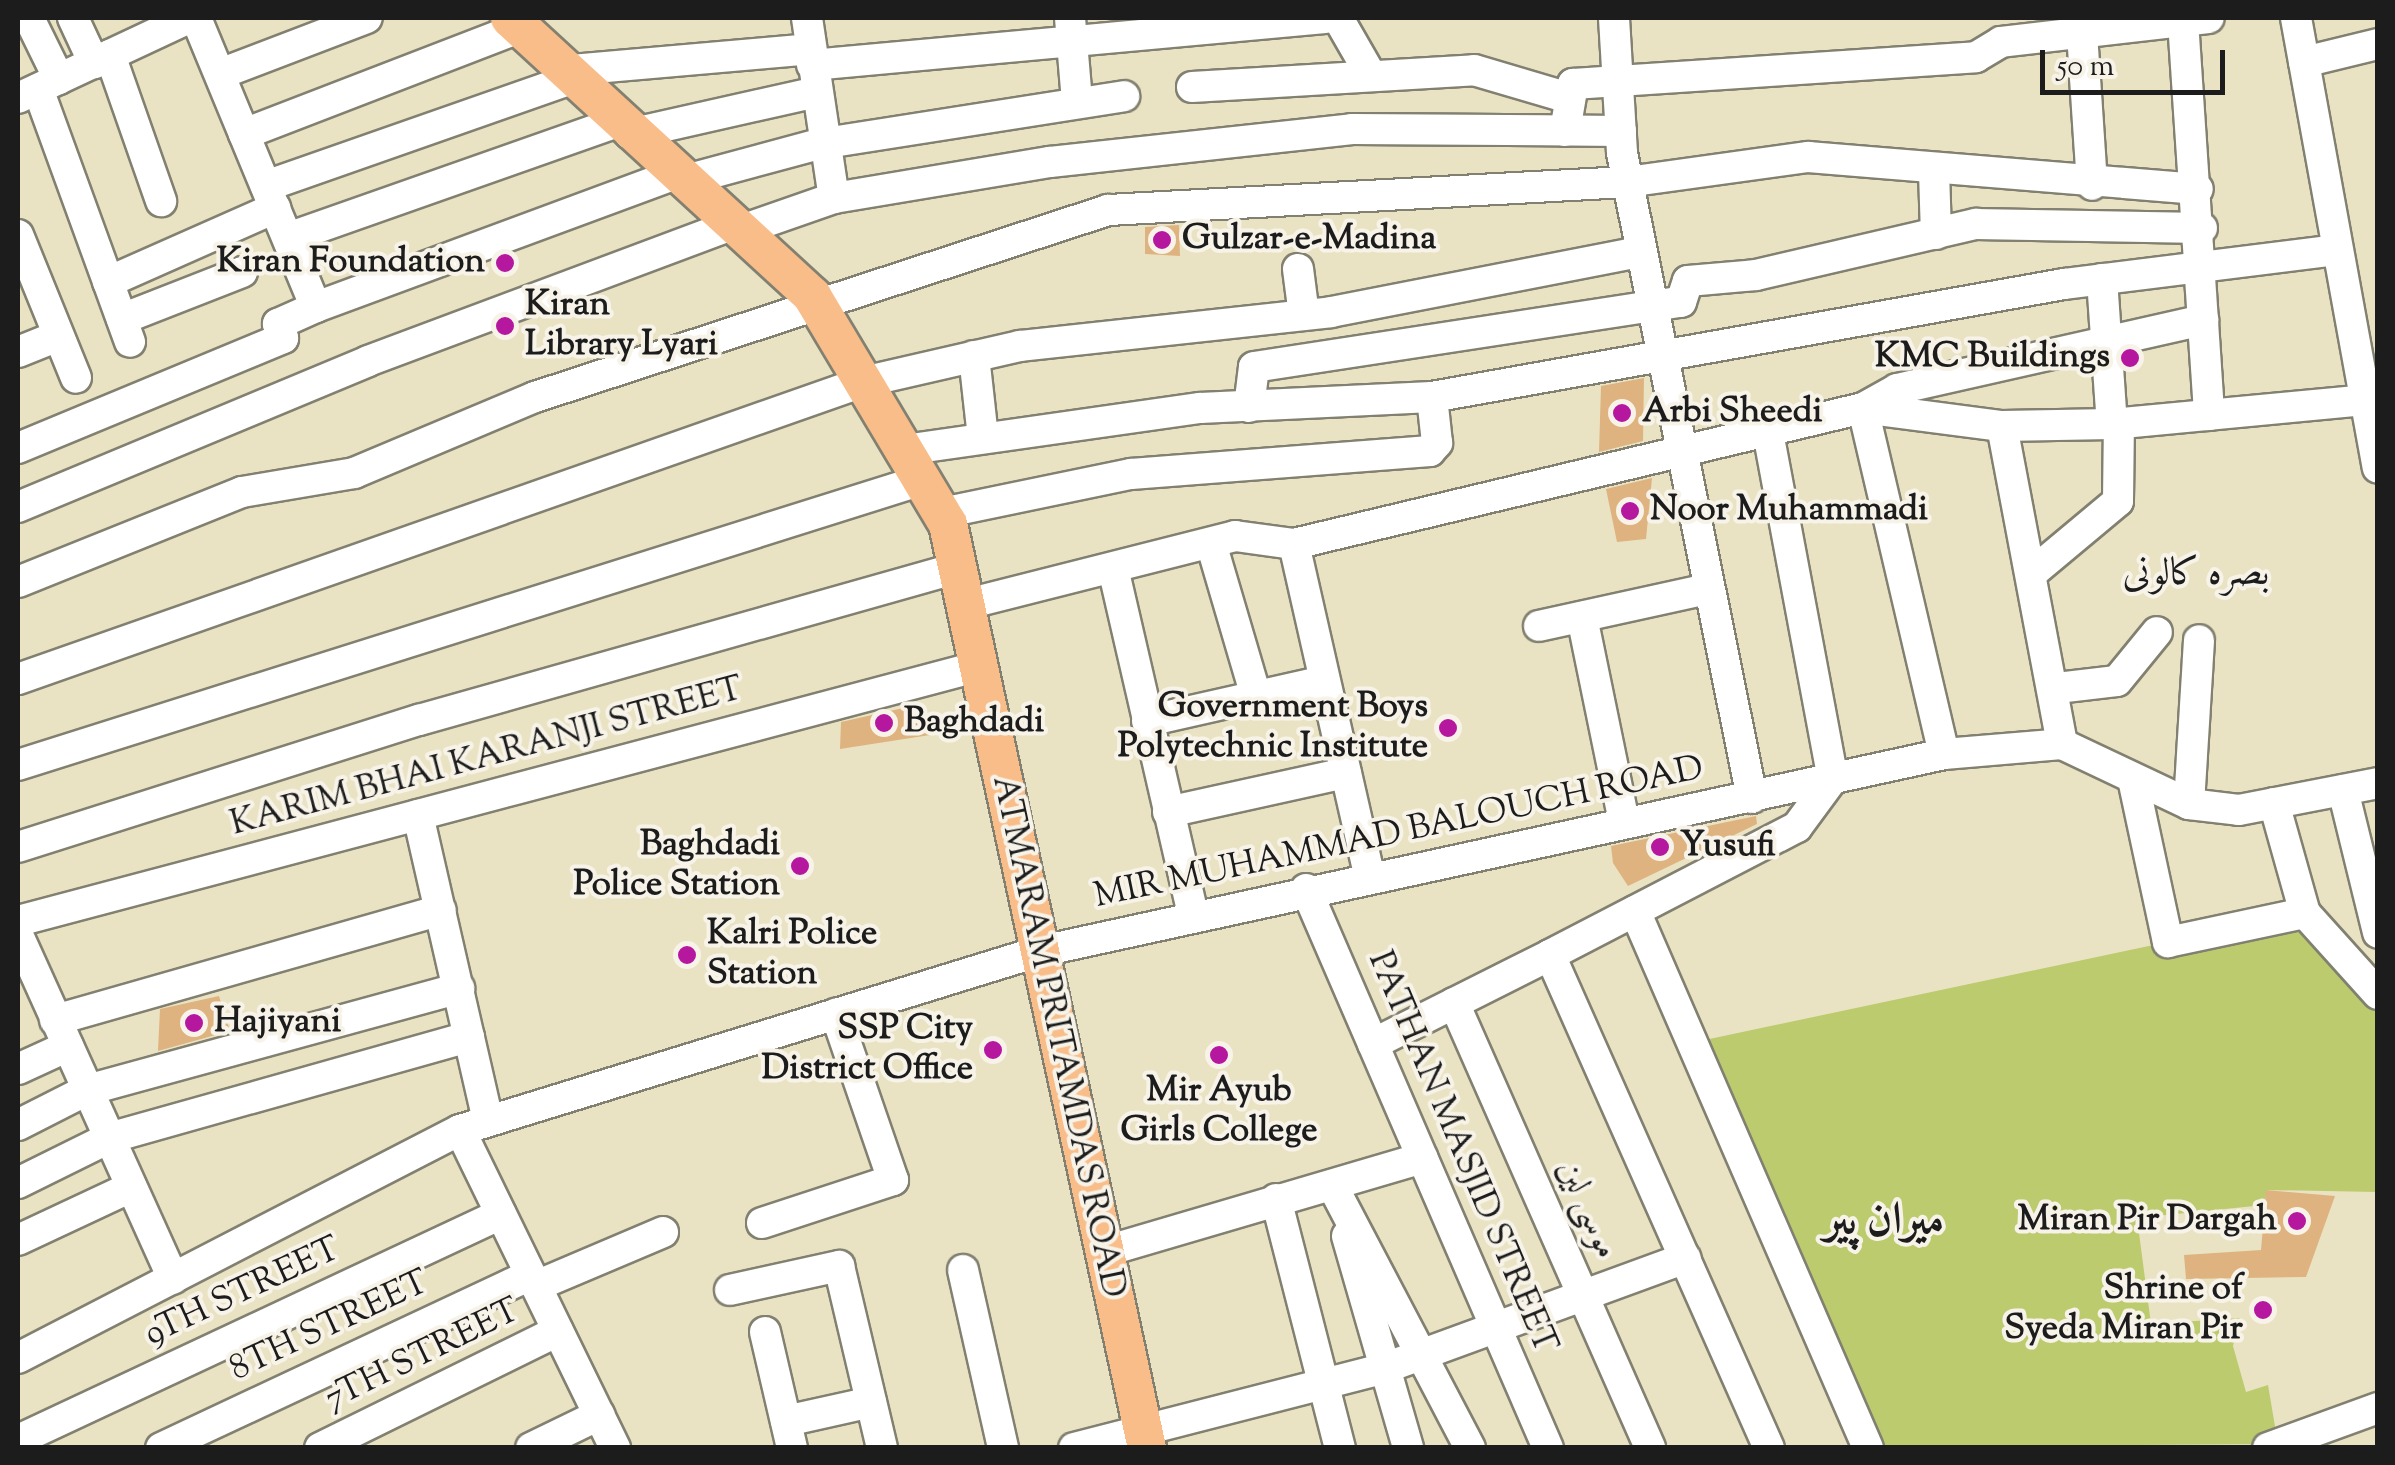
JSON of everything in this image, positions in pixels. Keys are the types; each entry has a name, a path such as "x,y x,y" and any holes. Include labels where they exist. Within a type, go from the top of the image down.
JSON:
{"main road":[{"name":"ATMARAM PRITAMDAS ROAD","path":"514,23 564,75 816,304 942,513 1147,1439"}],"street":[{"path":"29,18 38,89 126,331 242,272"},
{"path":"73,18 114,45 161,201"},
{"path":"220,74 367,18"},
{"path":"807,18 834,198"},
{"path":"108,282 271,197 564,75 813,69 1071,29 1325,18"},
{"path":"1338,18 1359,73 1352,129"},
{"path":"1614,18 1627,182 1752,798"},
{"path":"2296,18 2337,250 2370,399 2378,468"},
{"path":"38,89 114,45 185,19 220,74 316,307"},
{"path":"1565,131 1566,97 1573,84 1618,88 1976,57 2001,30 2082,32 2178,20 2206,266 2203,320 2209,415"},
{"path":"244,134 514,23"},
{"path":"1071,29 1077,101"},
{"path":"2082,32 2092,185"},
{"path":"2304,62 2378,44"},
{"path":"288,238 813,69"},
{"path":"1192,87 1359,73 1474,70 1566,97"},
{"path":"18,448 283,338 278,324 316,307 678,177 825,143 1124,96"},
{"path":"18,506 351,368 736,228 834,198 1050,162 1352,129 1620,131"},
{"path":"18,582 242,492 354,472 535,397 1108,210 1627,182 1808,157 2092,185 2198,189"},
{"path":"1934,171 1936,234"},
{"path":"1986,176 1988,224"},
{"path":"1249,407 1254,367 1681,302 1688,281 1756,275 1988,224 2202,228"},
{"path":"18,234 76,378"},
{"path":"18,766 912,465 982,438 1249,407 1332,406 1432,397 1662,362 2102,278 2337,250"},
{"path":"18,679 863,382 974,356 1304,315 1640,252"},
{"path":"1298,269 1304,315"},
{"path":"2032,573 2111,513 2115,424 2102,278"},
{"path":"18,847 419,720 960,587 1114,568 1252,534 1272,548 1294,544 1629,467 1679,447 1863,408 1897,390 2203,320"},
{"path":"18,352 58,336"},
{"path":"974,356 982,438"},
{"path":"942,513 1131,474 1436,448 1432,397"},
{"path":"1863,408 2002,426 2115,424 2370,399"},
{"path":"1332,406 1335,459"},
{"path":"1863,408 1944,754"},
{"path":"2002,426 2057,688 2062,744 2189,804 2239,810 2378,783"},
{"path":"1373,1044 1797,828 1833,778 1767,428"},
{"path":"1211,543 1256,696"},
{"path":"1294,544 1369,876"},
{"path":"1114,568 1193,916"},
{"path":"1539,626 1707,589"},
{"path":"1582,617 1624,820"},
{"path":"2057,688 2117,681 2157,632"},
{"path":"2189,804 2199,640"},
{"name":"KARIM BHAI KARANJI STREET","path":"18,921 976,667"},
{"path":"1146,720 1325,680"},
{"name":"MIR MUHAMMAD BALOUCH ROAD","path":"18,1358 474,1126 1037,952 1306,889 1624,820 1752,798 1944,754 2062,744"},
{"path":"1168,812 1346,773"},
{"path":"2133,780 2168,942 2306,913"},
{"path":"2343,790 2378,933"},
{"path":"2274,803 2306,913 2378,994"},
{"path":"418,815 470,1037 474,1126 501,1214 615,1448"},
{"name":"PATHAN MASJID STREET","path":"1306,889 1548,1448"},
{"path":"18,1069 46,1016 441,910"},
{"path":"1635,911 1868,1448"},
{"path":"18,937 46,1016 87,1090 173,1279"},
{"path":"1550,955 1769,1448"},
{"path":"18,1125 87,1090 458,988"},
{"name":"موسی لین","path":"1454,1003 1650,1448"},
{"path":"762,1223 893,1180 836,1014"},
{"path":"18,1183 110,1138 470,1037"},
{"path":"1103,1252 1422,1158"},
{"path":"1332,1185 1428,1354 1470,1448"},
{"path":"1332,1185 1408,1448"},
{"path":"18,1240 131,1186"},
{"path":"1276,1199 1340,1448"},
{"name":"9TH STREET","path":"18,1440 501,1214"},
{"name":"8TH STREET","path":"161,1448 534,1281 663,1232"},
{"path":"1074,1448 1147,1439 1385,1368 1684,1258"},
{"path":"730,1290 839,1266 882,1448"},
{"path":"963,1270 1003,1448"},
{"name":"7TH STREET","path":"320,1448 558,1331"},
{"path":"765,1332 789,1434 871,1402"},
{"path":"2275,1446 2378,1408"},
{"path":"531,1448 599,1414"}],"green space":[{"path":"2305,913 2377,994 2377,1192 2267,1190 2264,1205 2137,1218 2151,1324 2240,1318 2233,1346 2246,1392 2268,1385 2278,1444 1870,1447 1700,1041"}],"building":[{"name":"Gulzar-e-Madina","path":"1179,225 1180,256 1145,254 1145,227"},
{"name":"Arbi Sheedi","path":"1644,378 1643,441 1599,452 1601,386"},
{"name":"Noor Muhammadi","path":"1652,478 1646,539 1617,542 1606,489"},
{"name":"Baghdadi","path":"921,704 930,735 840,749 841,722"},
{"name":"Yusufi","path":"1756,816 1757,824 1628,886 1613,863 1611,846"},
{"path":"219,996 230,1031 158,1051 160,1009"},
{"name":"Miran Pir Dargah","path":"2266,1190 2335,1196 2306,1277 2186,1279 2184,1255 2261,1250"}],"place":[{"name":"Gulzar-e-Madina","path":"1162,240"},
{"name":"Kiran Foundation","path":"505,263"},
{"name":"Kiran Library Lyari","path":"505,326"},
{"name":"KMC Buildings","path":"2130,358"},
{"name":"Arbi Sheedi","path":"1622,413"},
{"name":"Noor Muhammadi","path":"1630,511"},
{"name":"Baghdadi","path":"884,723"},
{"name":"Government Boys Polytechnic Institute","path":"1448,728"},
{"name":"Yusufi","path":"1660,847"},
{"name":"Baghdadi Police Station","path":"800,866"},
{"name":"Kalri Police Station","path":"687,955"},
{"name":"Hajiyani","path":"194,1023"},
{"name":"SSP City District Office","path":"993,1050"},
{"name":"Mir Ayub Girls College","path":"1219,1055"},
{"name":"Miran Pir Dargah","path":"2297,1221"},
{"name":"Shrine of Syeda Miran Pir","path":"2263,1310"}],"district":[{"name":"بصرہ کالونی","path":"2196,576"},
{"name":"میران پیر","path":"1884,1223"}]}
